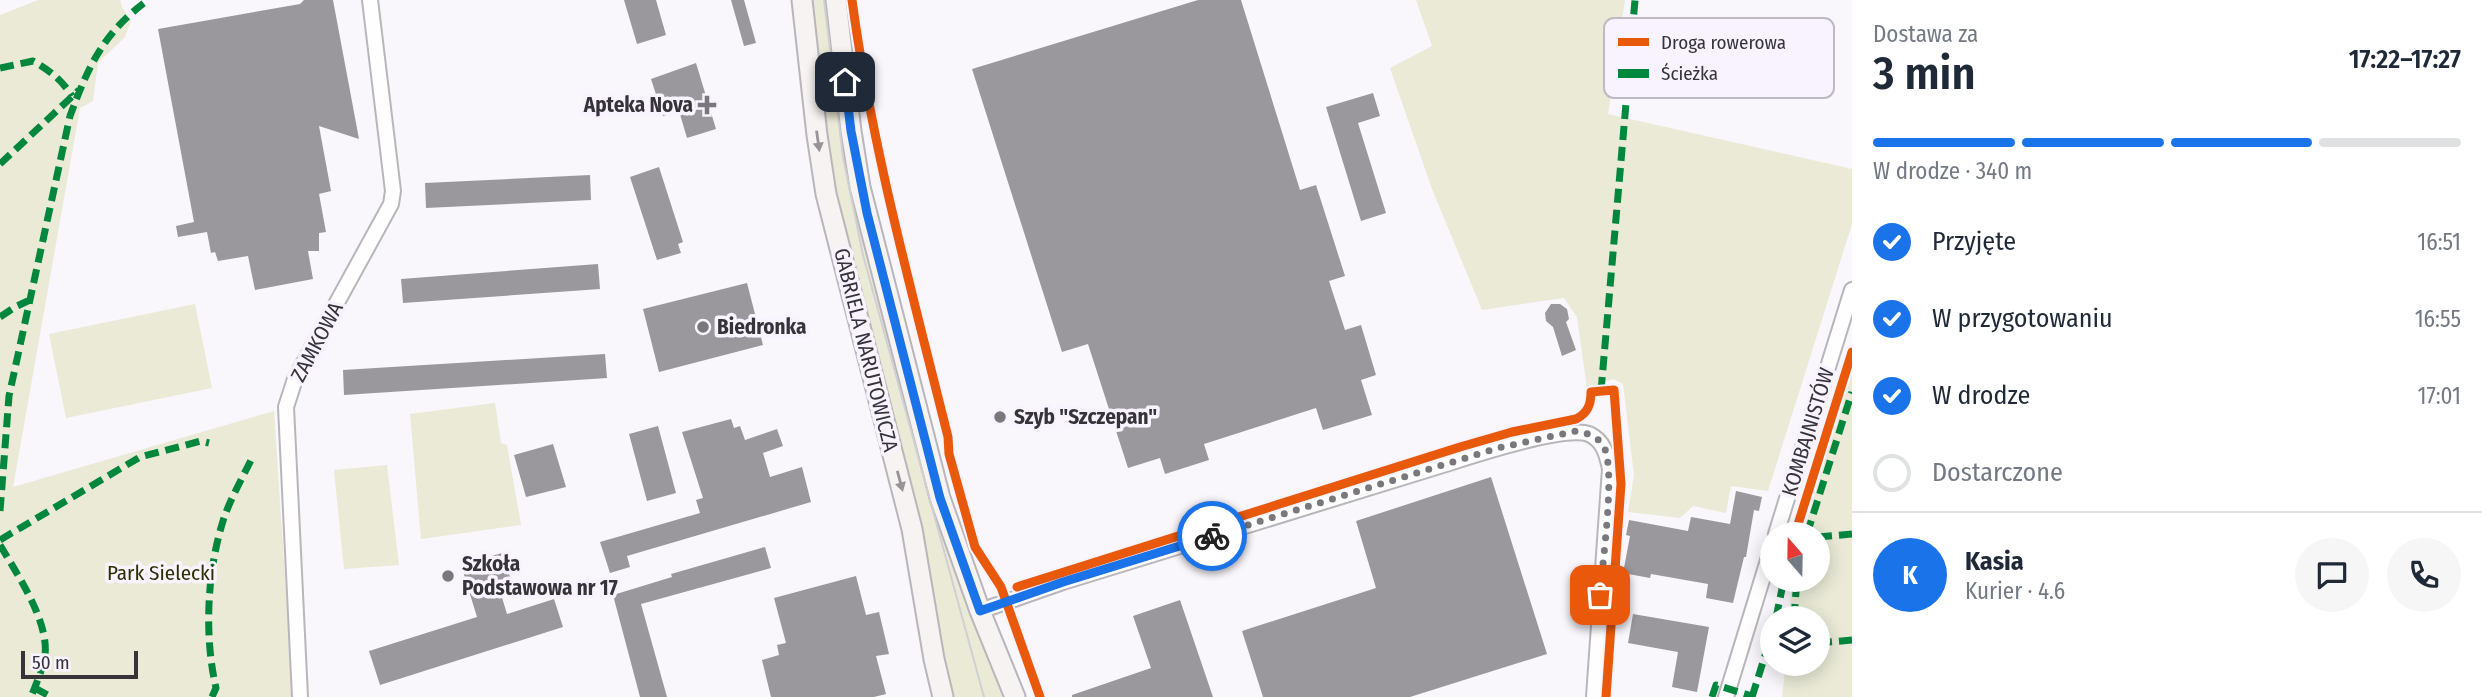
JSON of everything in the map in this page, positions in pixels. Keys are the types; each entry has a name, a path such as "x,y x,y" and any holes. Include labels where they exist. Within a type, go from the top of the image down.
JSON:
{"street":[{"name":"ZAMKOWA","path":"300,697 286,407 295,379 391,204 391,176 370,0"},
{"name":"GABRIELA NARUTOWICZA","path":"802,0 826,194 912,529 943,697"},
{"name":"GABRIELA NARUTOWICZA","path":"836,0 860,187 940,498 980,611 1015,697"},
{"name":"KOMBAJNISTÓW","path":"1780,522 1852,290"},
{"path":"980,611 1063,582 1498,448 1576,431 1587,433 1603,445 1610,470 1594,697"},
{"path":"1726,697 1760,586"}],"green space":[{"name":"Park Sielecki","path":"38,0 120,0 131,20 125,37 98,63 93,101 80,108 13,487 274,411 293,697 0,697 0,15"},
{"path":"811,0 828,0 841,120 859,221 939,523 1007,697 953,697 936,613 836,198"},
{"path":"1416,0 1625,0 1622,18 1604,18 1604,98 1610,98 1608,114 1852,169 1852,224 1768,491 1731,486 1726,513 1693,506 1680,518 1628,512 1634,475 1623,384 1613,379 1587,389 1577,317 1564,298 1482,310 1432,189 1390,68 1432,46"},
{"path":"195,304 212,388 66,418 49,334"},
{"path":"1852,367 1852,697 1782,697 1784,676 1830,676 1830,606 1790,606 1791,592 1830,592 1830,522 1807,522"},
{"path":"495,403 501,443 507,445 521,525 421,539 410,414"},
{"path":"387,465 399,565 344,569 334,470"}],"building":[{"path":"304,0 333,0 359,139 319,126 331,191 319,194 326,232 319,233 319,251 308,251 313,279 255,290 248,256 218,261 215,252 211,253 207,232 178,237 176,226 194,222 158,29 300,4"},
{"path":"624,0 656,0 666,35 637,44"},
{"path":"731,0 744,0 756,43 744,46"},
{"path":"1198,0 1241,0 1300,190 1316,185 1345,276 1329,281 1345,330 1361,325 1376,375 1361,380 1372,415 1323,430 1316,408 1204,444 1209,460 1165,474 1160,458 1128,468 1088,344 1062,352 972,69"},
{"path":"696,63 716,129 687,138 679,111 663,116 651,79"},
{"path":"1373,93 1380,116 1358,123 1386,213 1361,221 1326,107"},
{"path":"659,167 683,242 678,244 681,253 657,260 630,177"},
{"path":"590,175 591,200 426,208 425,183"},
{"path":"598,264 600,289 403,303 401,279"},
{"name":"Biedronka","path":"747,283 763,345 659,372 643,309"},
{"path":"1551,304 1560,304 1567,309 1569,319 1566,322 1576,350 1562,356 1553,327 1546,321 1545,313"},
{"path":"605,354 607,378 344,395 343,370"},
{"path":"731,419 734,428 740,426 745,440 777,429 783,446 763,453 770,477 802,467 811,502 627,556 630,567 610,573 600,542 700,513 696,500 703,498 682,432"},
{"path":"658,426 676,493 647,501 629,434"},
{"path":"553,444 566,487 526,497 514,455"},
{"path":"1491,477 1547,654 1410,697 1263,697 1242,631 1376,588 1356,521"},
{"path":"1736,491 1762,497 1759,511 1754,510 1746,557 1733,603 1706,598 1708,584 1651,574 1650,578 1623,573 1630,536 1626,535 1629,520 1688,531 1691,517 1730,524"},
{"path":"765,547 771,568 641,604 667,697 640,697 613,595 672,577 671,574"},
{"path":"502,553 510,577 497,581 507,614 554,599 563,627 380,685 369,651 477,617 461,565"},
{"path":"856,576 866,615 879,612 889,654 876,656 886,694 874,697 771,697 762,660 779,655 777,645 786,643 774,598"},
{"path":"1180,600 1213,697 1072,697 1151,668 1133,616"},
{"path":"1633,614 1709,627 1697,692 1672,687 1678,652 1628,643"}],"tram line":[{"path":"824,0 843,157 863,255 984,697"}],"marked path":[{"path":"0,511 9,396 70,116 99,51 119,25 148,0"},
{"path":"1633,18 1635,0"},
{"path":"0,68 33,61 55,76 72,96"},
{"path":"0,164 79,90"},
{"path":"1601,391 1626,98"},
{"path":"0,317 32,299"},
{"path":"1811,522 1852,392"},
{"path":"0,540 140,457 201,441 209,443"},
{"path":"212,697 216,688 209,626 213,561 226,513 253,456"},
{"path":"1830,536 1852,534"},
{"path":"0,545 37,613 45,642 41,671 31,697"},
{"path":"1778,606 1781,592"},
{"path":"1795,606 1796,592"},
{"path":"1830,642 1852,640"},
{"path":"1752,697 1760,671"},
{"path":"1712,697 1716,685 1752,696"},
{"path":"35,688 51,697"}],"cycle path":[{"path":"852,0 870,110 948,437 949,454 975,547 1001,587 1040,697"},
{"path":"1799,522 1852,352"},
{"path":"1017,587 1460,447 1512,432 1576,419 1588,408 1591,392 1614,390 1621,484 1606,697"}],"way so far":[{"path":"1212,536 1498,448 1576,431 1587,433 1603,445 1610,470 1600,595"}],"place":[{"name":"Apteka Nova","path":"707,105"},
{"name":"Biedronka","path":"703,327"},
{"name":"Szyb \"Szczepan\"","path":"1000,417"},
{"name":"Szkoła Podstawowa nr 17","path":"448,576"}],"route":[{"path":"845,82 860,187 940,498 980,611 1212,536"}]}
